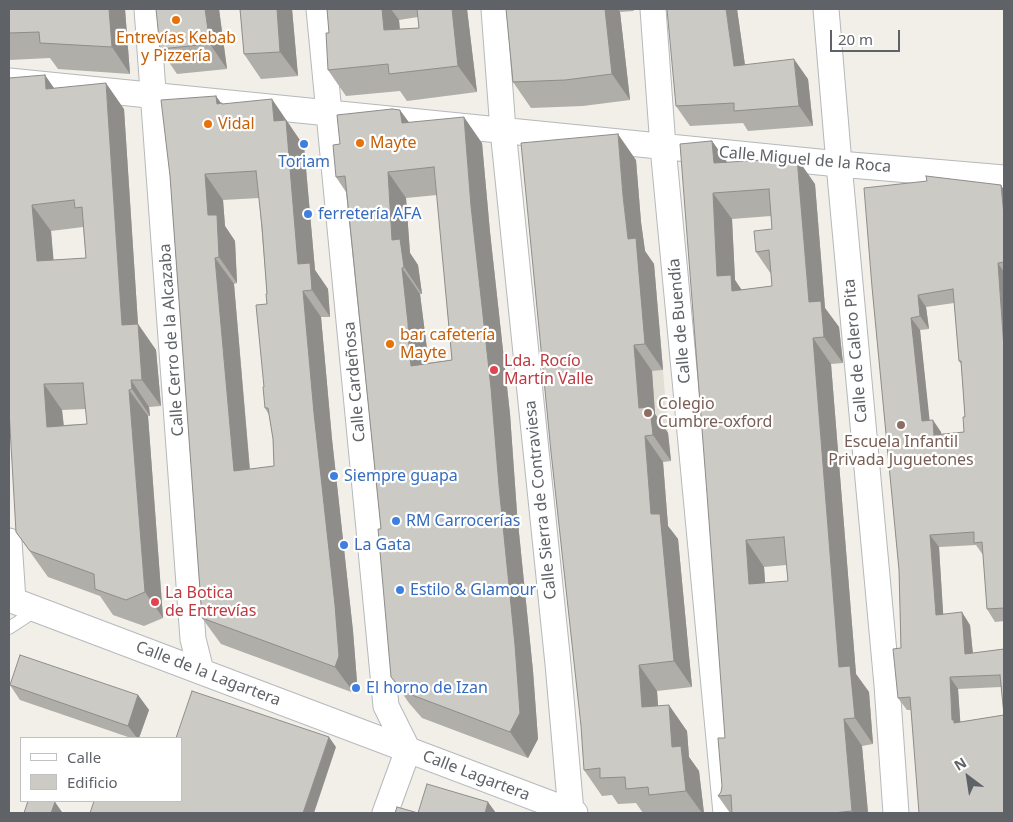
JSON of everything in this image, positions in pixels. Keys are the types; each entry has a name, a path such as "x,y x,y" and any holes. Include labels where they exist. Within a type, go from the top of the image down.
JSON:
{"street":[{"name":"Calle Cerro de la Alcazaba","path":"147,9 193,639 201,671"},
{"name":"Calle Cardeñosa","path":"319,9 386,706 408,750"},
{"name":"Calle Sierra de Contraviesa","path":"494,9 503,130 573,813"},
{"name":"Calle de Buendía","path":"652,9 726,813"},
{"name":"Calle de Calero Pita","path":"826,9 887,686 896,813"},
{"name":"Calle Miguel de la Roca","path":"9,81 839,164 1004,178"},
{"path":"9,541 11,599"},
{"name":"Calle de la Lagartera","path":"11,599 408,750"},
{"name":"Calle Lagartera","path":"408,750 573,813"},
{"path":"385,813 408,750"}],"lane":[{"path":"9,628 38,609"}],"shaded area":[{"name":"Colegio Cumbre-oxford","path":"663,370 668,433 631,436 628,373"}],"building":[{"path":"9,9 109,9 112,47 40,43 39,32 9,33"},
{"path":"156,9 205,9 210,44 160,49"},
{"path":"240,9 277,9 280,52 244,54"},
{"path":"327,9 382,9 384,30 419,28 417,9 452,9 458,66 389,74 388,64 328,70 326,33 329,33"},
{"path":"506,9 605,9 612,74 565,80 513,82"},
{"path":"667,9 726,9 734,66 794,59 799,106 734,111 734,103 676,106"},
{"path":"45,75 46,89 106,83 122,325 138,324 142,380 131,380 132,389 129,390 145,592 126,600 95,589 94,574 30,551 16,532 9,410 9,78","holes":["74,200 75,208 82,207 86,258 37,261 32,205","83,383 87,424 47,427 44,384"]},
{"path":"216,96 217,104 222,104 272,99 274,121 286,120 298,264 310,263 312,290 303,291 335,605 339,656 335,667 202,618 170,176 161,100","holes":["256,171 267,304 256,305 265,408 268,408 273,439 274,466 234,471 215,258 219,257 217,215 208,215 205,174"]},
{"path":"392,109 400,110 402,123 464,117 471,206 491,388 515,645 520,713 510,732 404,692 391,677 378,529 381,529 345,176 336,177 333,145 340,144 337,115","holes":["434,167 452,360 411,366 402,268 404,267 400,239 392,240 388,172"]},
{"path":"618,134 628,239 636,238 645,344 634,345 639,408 650,407 653,435 645,436 651,514 660,514 674,661 639,665 642,707 669,705 672,747 681,746 686,791 649,795 648,787 626,789 625,777 600,778 600,768 584,770 521,143"},
{"path":"712,141 714,163 797,158 809,302 821,301 824,337 813,338 839,667 850,666 855,718 844,719 852,811 833,813 732,813 731,795 718,796 722,786 718,738 725,738 680,144","holes":["769,189 772,229 754,231 756,252 769,250 772,286 732,291 731,275 717,276 713,193","784,537 788,581 749,584 746,540"]},
{"path":"926,176 1001,185 1004,215 1004,262 998,263 1004,349 1004,608 987,609 982,542 974,543 974,532 930,535 936,615 962,612 965,654 1004,649 1004,715 1004,813 919,813 910,697 898,698 893,649 901,648 899,570 864,188 927,181","holes":["953,289 959,361 961,361 965,417 963,417 964,432 934,435 933,420 922,421 911,318 920,316 918,295","1000,675 1004,715 954,723 954,720 952,720 950,677"]},
{"path":"20,655 138,695 128,726 10,685"},
{"path":"192,691 329,737 303,813 90,813 94,802 182,802 182,737 176,737"},
{"path":"427,784 488,802 485,813 418,813"},
{"path":"28,802 55,802 51,813 24,813"},
{"path":"397,807 418,813 395,813"}],"place":[{"name":"Entrevías Kebab y Pizzería","path":"176,20"},
{"name":"Vidal","path":"208,124"},
{"name":"Mayte","path":"360,143"},
{"name":"Toriam","path":"304,144"},
{"name":"ferretería AFA","path":"308,214"},
{"name":"bar cafetería Mayte","path":"390,344"},
{"name":"Lda. Rocío Martín Valle","path":"494,370"},
{"name":"Colegio Cumbre-oxford","path":"648,413"},
{"name":"Escuela Infantil Privada Juguetones","path":"901,425"},
{"name":"Siempre guapa","path":"334,476"},
{"name":"RM Carrocerías","path":"396,521"},
{"name":"La Gata","path":"344,545"},
{"name":"Estilo & Glamour","path":"400,590"},
{"name":"La Botica de Entrevías","path":"155,602"},
{"name":"El horno de Izan","path":"356,688"}]}
